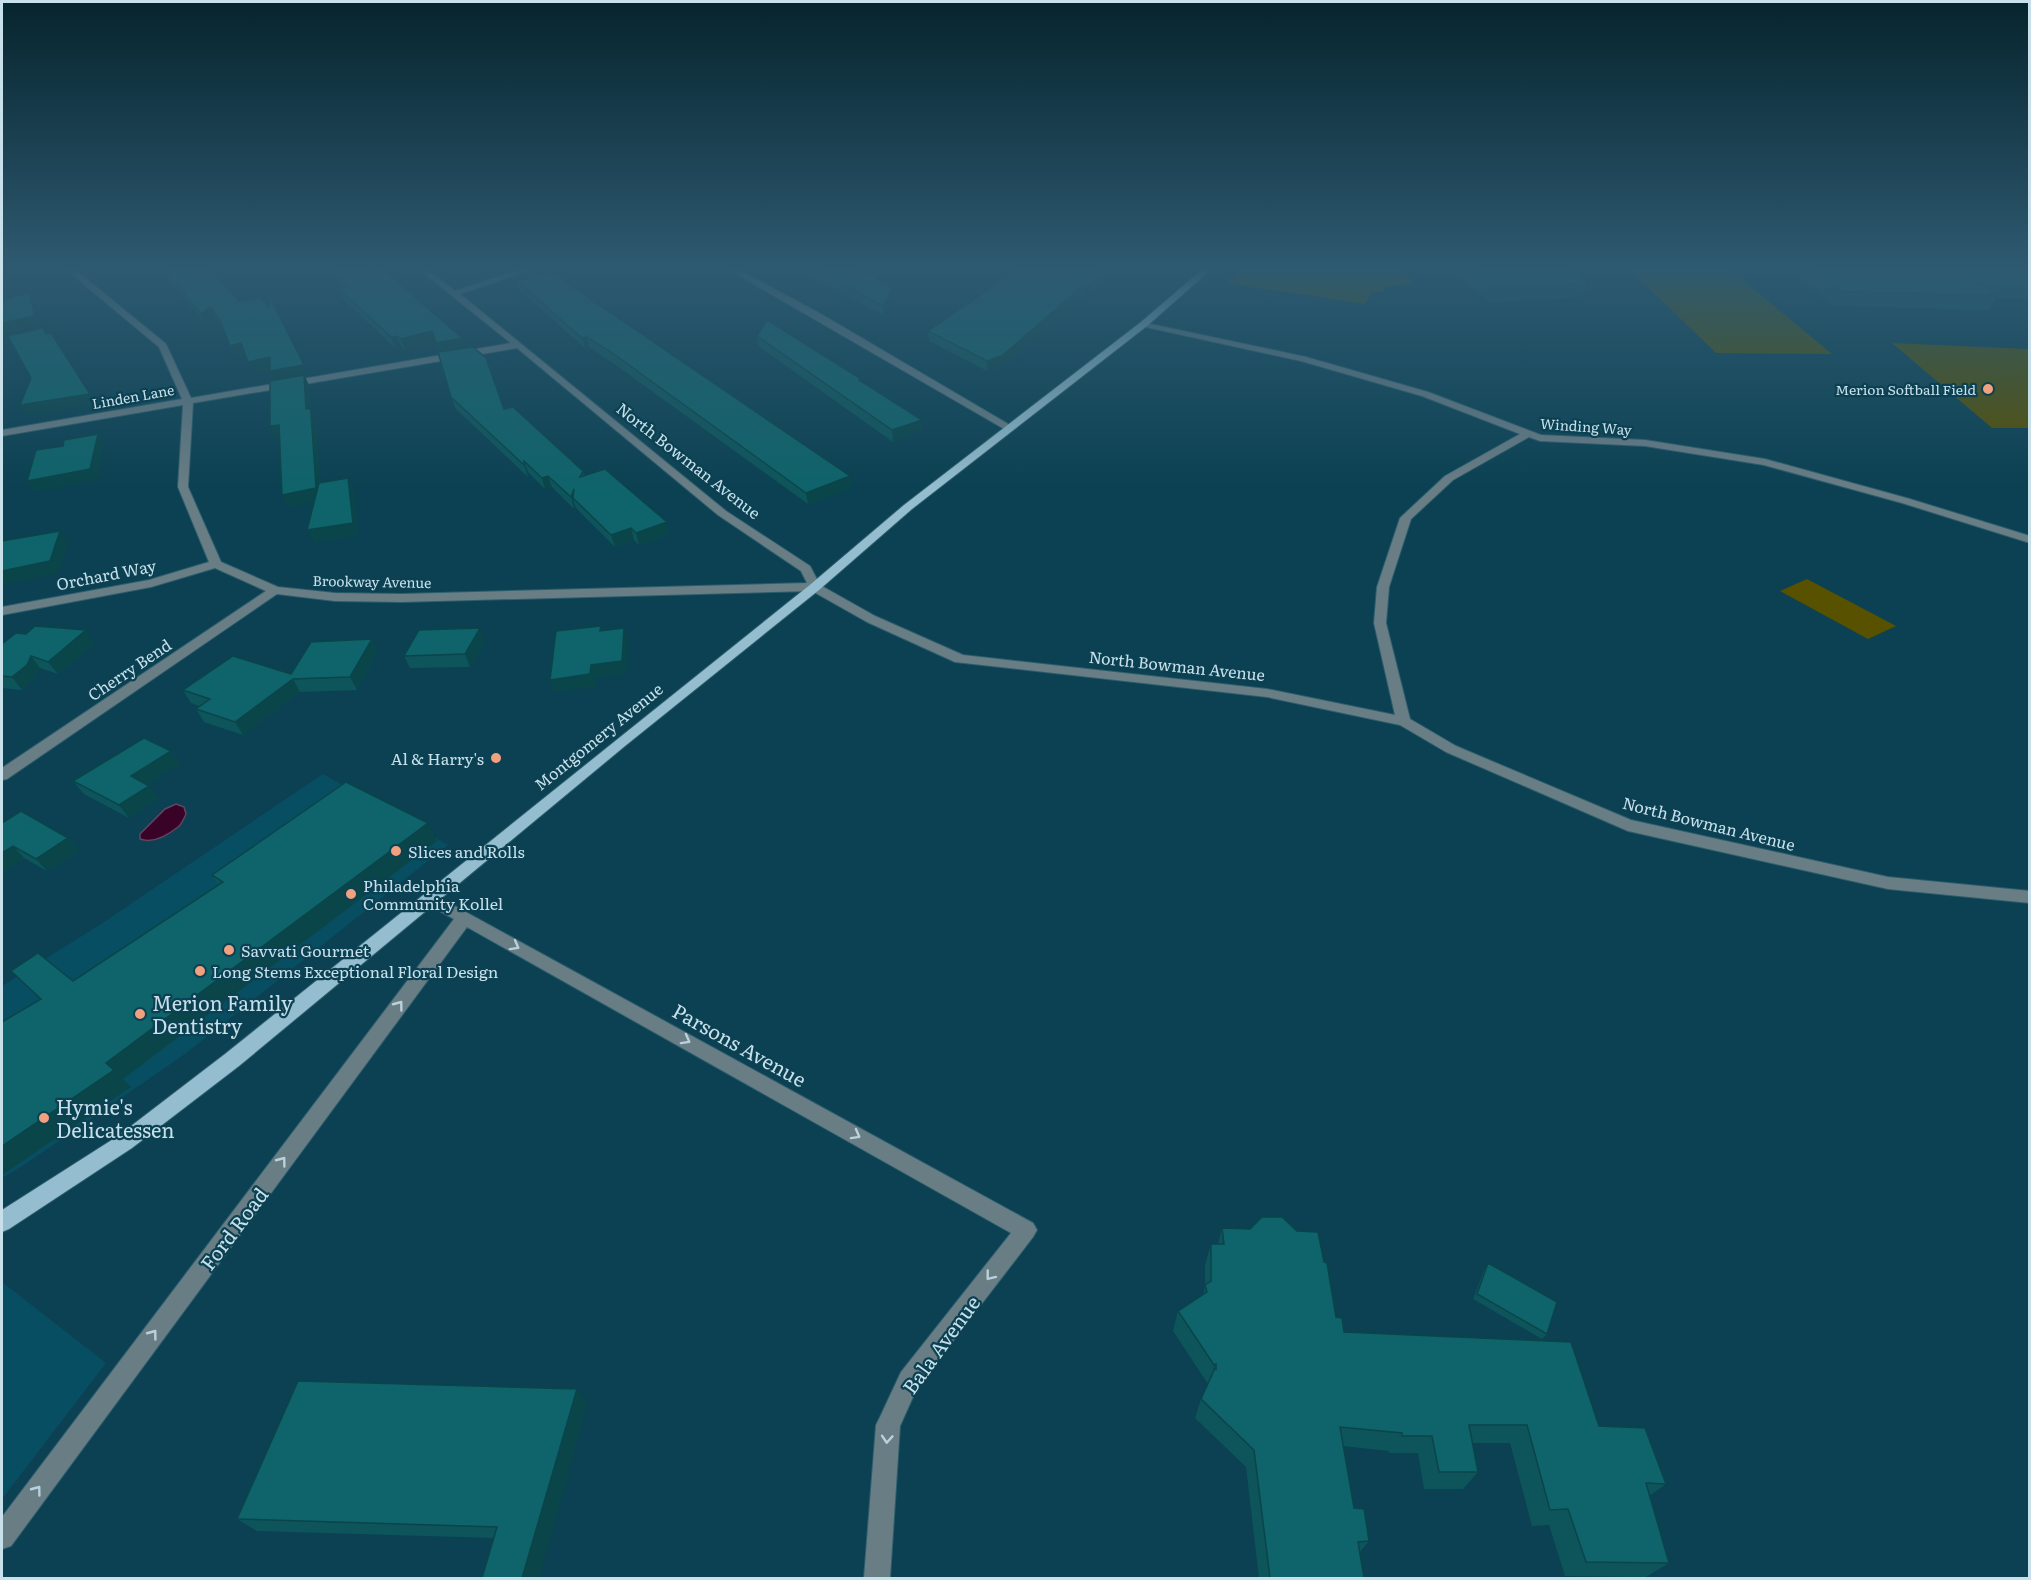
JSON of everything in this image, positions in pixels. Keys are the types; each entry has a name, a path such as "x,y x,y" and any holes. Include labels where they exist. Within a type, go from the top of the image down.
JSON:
{"main road":[{"name":"Montgomery Avenue","path":"2,1222 125,1142 179,1101 815,587 908,507 1123,341"}],"street":[{"path":"157,341 163,346 188,401 183,487 216,564"},
{"name":"North Bowman Avenue","path":"513,341 722,513 806,569 815,587 871,619 960,659 1267,693 1404,721 1451,749 1628,825 1888,883 2030,897"},
{"path":"861,341 1011,428"},
{"name":"Winding Way","path":"1220,341 1303,359 1425,394 1540,438 1645,443 1765,462 1906,501 2030,540"},
{"name":"Linden Lane","path":"2,433 518,345"},
{"path":"1404,721 1380,623 1383,587 1406,518 1449,478 1528,434"},
{"name":"Brookway Avenue","path":"216,564 276,590 335,597 402,598 773,586 815,587"},
{"name":"Orchard Way","path":"2,611 151,583 216,564"},
{"name":"Cherry Bend","path":"2,775 276,590"},
{"name":"Parsons Avenue","path":"431,899 1026,1230"},
{"name":"Ford Road","path":"2,1537 464,918"},
{"name":"Bala Avenue","path":"877,1578 888,1425 909,1380 1026,1230"}],"shaded area":[{"path":"1703,341 1816,341 1832,354 1716,353"},
{"name":"Merion Softball Field","path":"1892,343 2029,349 2029,428 1992,428"},
{"path":"1807,579 1896,626 1868,639 1780,591"},
{"path":"323,774 448,845 185,1054 2,1178 2,986 101,924"},
{"path":"176,804 184,807 186,814 179,826 161,838 140,839 140,834 165,809"},
{"path":"2,1282 106,1363 2,1499"}],"building":[{"path":"11,341 56,341 90,394 20,405 31,378"},
{"path":"228,341 292,341 304,365 270,371 270,357 248,362 241,343 230,346"},
{"path":"593,341 651,341 850,476 806,493"},
{"path":"764,341 800,341 922,420 892,430"},
{"path":"947,341 1019,341 1003,355 987,361"},
{"path":"473,347 486,358 504,409 513,407 583,471 580,477 605,469 667,522 636,533 631,528 611,535 573,498 574,489 571,497 548,476 542,478 524,461 524,465 451,397 438,352"},
{"path":"304,375 306,409 310,408 311,413 316,488 282,495 279,425 270,426 270,381"},
{"path":"98,434 90,469 27,481 36,450 63,446 64,440"},
{"path":"348,478 353,523 307,530 319,483"},
{"path":"60,531 50,561 2,571 2,541"},
{"path":"35,626 86,630 48,662 31,656 27,665 12,677 2,676 2,644 16,633 26,634"},
{"path":"601,626 600,631 624,628 622,661 591,665 590,674 550,680 556,631"},
{"path":"480,628 465,654 404,656 419,630"},
{"path":"372,639 350,677 293,679 235,722 196,709 210,699 183,690 233,656 291,674 311,642"},
{"path":"144,738 171,751 131,776 149,786 119,805 73,781"},
{"path":"346,782 428,823 106,1063 114,1070 2,1146 2,1022 41,999 11,971 38,953 73,981 223,882 212,875"},
{"path":"21,811 68,838 36,859 13,846 2,853 2,823"},
{"path":"1262,1217 1282,1217 1297,1231 1318,1232 1324,1262 1327,1263 1336,1317 1342,1318 1344,1332 1571,1342 1599,1426 1645,1428 1666,1484 1646,1483 1669,1563 1586,1562 1568,1509 1550,1510 1527,1425 1469,1425 1478,1472 1439,1472 1432,1436 1402,1436 1402,1433 1340,1427 1354,1508 1364,1509 1369,1541 1358,1542 1364,1578 1270,1578 1254,1450 1201,1399 1216,1369 1216,1364 1214,1365 1178,1311 1207,1292 1205,1285 1211,1281 1211,1244 1224,1244 1222,1228 1250,1229"},
{"path":"1488,1263 1557,1302 1547,1334 1477,1294"},
{"path":"298,1381 577,1389 522,1578 482,1578 497,1527 237,1519"}],"place":[{"name":"Merion Softball Field","path":"1988,389"},
{"name":"Al & Harry's","path":"496,758"},
{"name":"Slices and Rolls","path":"396,851"},
{"name":"Philadelphia Community Kollel","path":"351,894"},
{"name":"Savvati Gourmet","path":"229,950"},
{"name":"Long Stems Exceptional Floral Design","path":"200,971"},
{"name":"Merion Family Dentistry","path":"140,1014"},
{"name":"Hymie's Delicatessen","path":"44,1118"}]}
